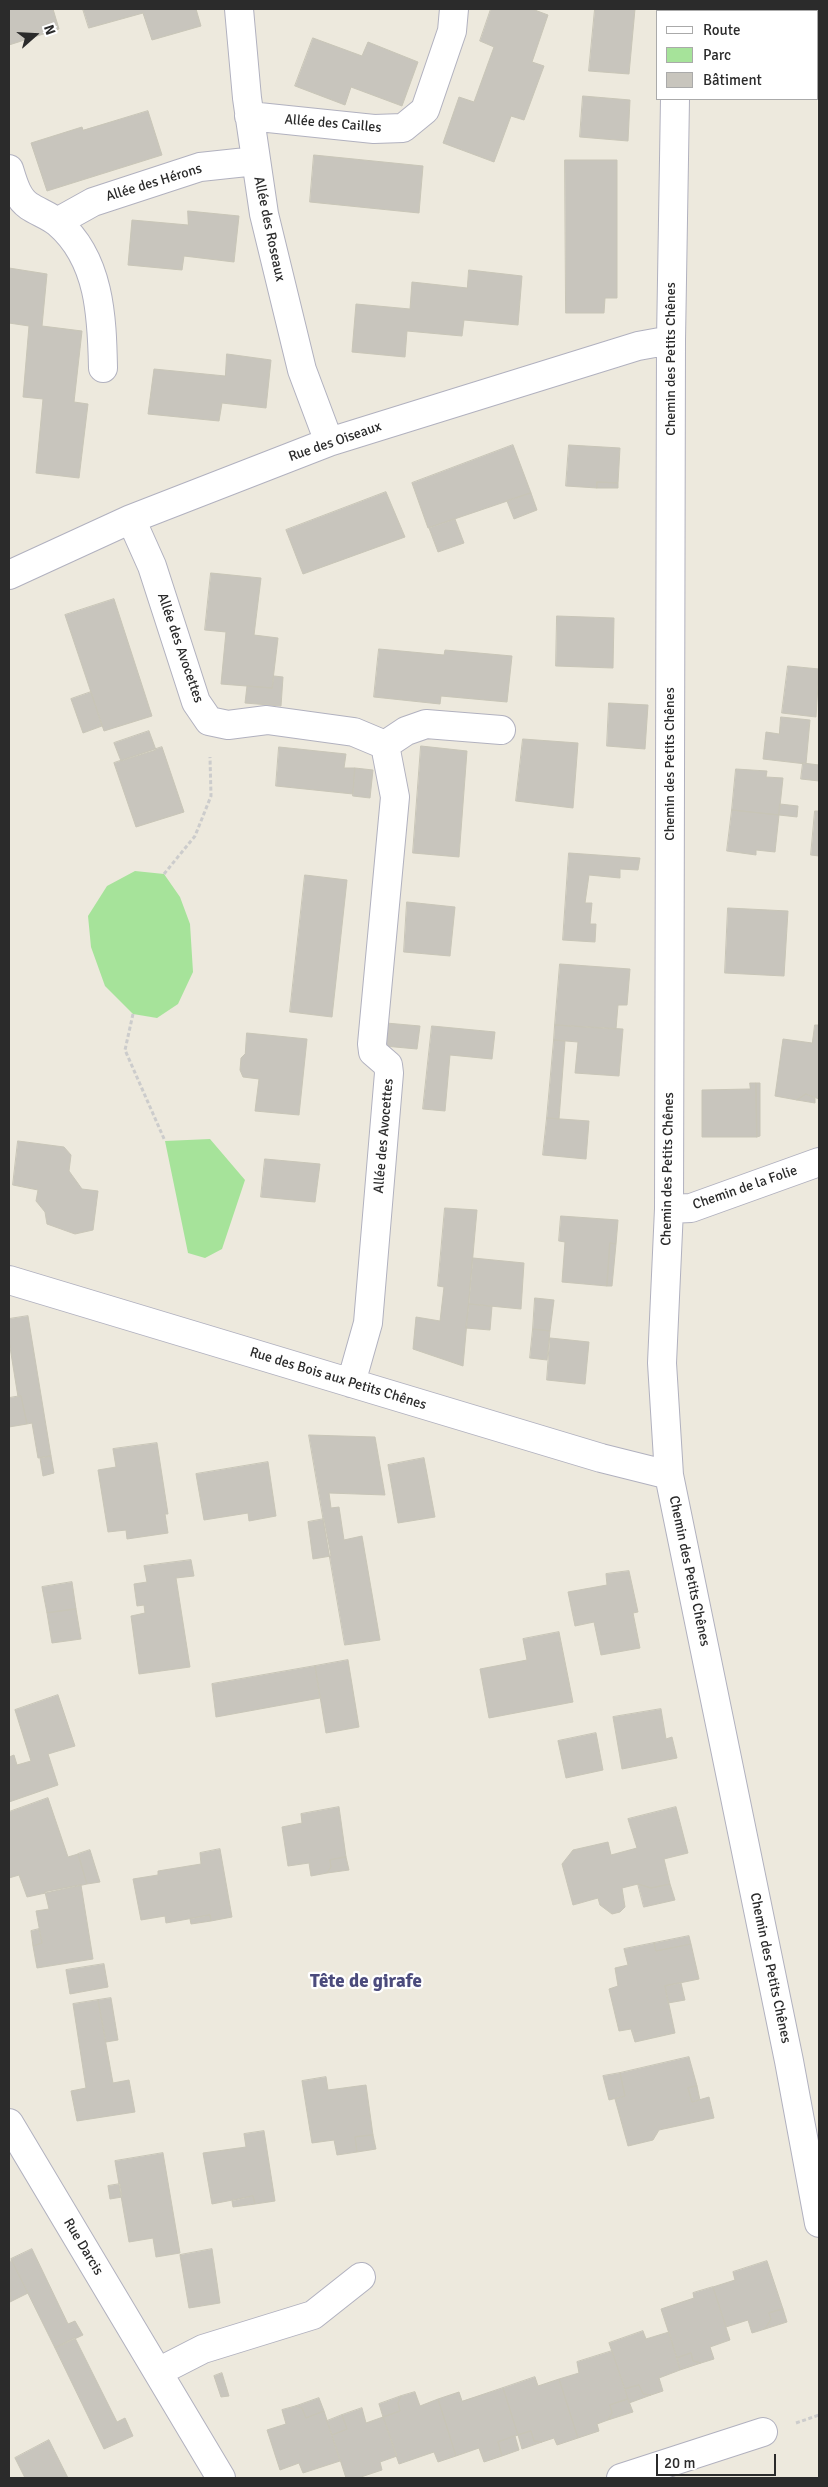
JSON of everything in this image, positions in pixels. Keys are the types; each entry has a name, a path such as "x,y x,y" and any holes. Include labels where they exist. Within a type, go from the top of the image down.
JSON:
{"street":[{"name":"Allée des Roseaux","path":"240,9 249,116 264,214 302,370 329,442"},
{"name":"Allée des Cailles","path":"249,116 374,129 403,128 426,110 452,31 454,9"},
{"name":"Chemin des Petits Chênes","path":"674,100 671,340 669,1209 662,1363 669,1475 789,2061 819,2223"},
{"name":"Allée des Hérons","path":"57,222 94,202 200,167 256,161"},
{"path":"9,169 16,189 27,205 57,222 79,243 95,284 102,318 103,368"},
{"name":"Rue des Oiseaux","path":"9,574 131,519 329,442 638,346 671,340"},
{"name":"Allée des Avocettes","path":"131,519 152,566 196,702 209,721"},
{"path":"209,721 228,725 267,720 354,732 385,745 406,731 426,724 501,730"},
{"name":"Allée des Avocettes","path":"351,1383 368,1323 389,1073 388,1065 373,1052 372,1044 395,797 385,745"},
{"name":"Chemin de la Folie","path":"669,1209 691,1208 819,1162"},
{"name":"Rue des Bois aux Petits Chênes","path":"9,1280 634,1467 669,1475"},
{"name":"Rue Darcis","path":"9,2123 220,2478"},
{"path":"158,2372 204,2349 313,2315 361,2277"},
{"path":"621,2478 763,2432"}],"path":[{"path":"164,874 195,836 211,796 209,721"},
{"path":"133,1014 125,1050 165,1142"}],"green space":[{"path":"135,871 164,874 180,897 190,924 193,972 178,1004 157,1018 133,1014 105,986 91,947 88,916 107,886"},
{"path":"210,1139 245,1180 222,1249 205,1258 188,1253 165,1141"}],"building":[{"path":"9,9 53,9 59,29 9,45"},
{"path":"83,9 196,9 201,26 152,40 143,13 89,28"},
{"path":"491,9 532,9 548,15 532,62 544,66 524,120 511,116 494,162 443,143 459,97 474,102 494,47 480,41"},
{"path":"595,9 635,9 629,74 589,71"},
{"path":"313,38 362,56 368,42 418,62 402,106 351,87 345,105 295,86"},
{"path":"583,96 630,100 628,141 580,137"},
{"path":"148,111 162,155 47,191 31,143 82,127 83,130"},
{"path":"314,155 423,166 419,213 310,202"},
{"path":"565,160 617,160 617,298 605,298 604,313 566,313"},
{"path":"188,211 239,216 234,262 184,256 182,270 128,265 132,220 188,225"},
{"path":"9,268 47,274 42,326 82,331 74,402 88,404 79,478 36,473 43,399 23,397 29,326 9,323"},
{"path":"469,270 522,276 518,325 464,320 462,336 407,331 405,357 352,352 356,304 410,309 412,282 467,288"},
{"path":"227,354 271,360 266,408 222,403 219,421 148,414 154,369 225,376"},
{"path":"513,445 531,493 428,528 412,483"},
{"path":"569,445 620,448 618,483 597,482 597,488 566,486"},
{"path":"597,482 618,483 618,488 597,488"},
{"path":"386,492 405,537 303,574 286,530"},
{"path":"531,493 537,510 514,519 507,501"},
{"path":"455,519 464,543 438,552 429,528"},
{"path":"211,573 261,578 254,635 278,638 272,688 221,684 226,632 205,630"},
{"path":"114,599 152,716 104,731 65,615"},
{"path":"557,616 614,618 613,668 556,666"},
{"path":"379,649 444,655 445,650 512,656 507,702 441,696 440,704 374,697"},
{"path":"788,666 819,669 816,717 782,713"},
{"path":"274,676 283,677 281,706 245,703 247,686 272,688"},
{"path":"91,692 102,726 83,733 71,699"},
{"path":"609,703 648,705 645,749 607,746"},
{"path":"781,717 810,720 806,764 763,759 766,732 779,734"},
{"path":"149,731 156,750 121,761 114,743"},
{"path":"523,739 578,743 573,808 516,801"},
{"path":"421,746 467,751 459,857 413,853"},
{"path":"162,747 184,812 136,827 114,763"},
{"path":"279,747 346,754 344,768 355,768 353,794 276,786"},
{"path":"803,763 819,765 819,781 801,779"},
{"path":"355,768 373,770 370,798 353,796"},
{"path":"736,769 767,771 766,777 783,778 779,815 732,810"},
{"path":"780,804 798,806 797,817 779,815"},
{"path":"732,810 779,815 775,852 756,850 756,855 727,851"},
{"path":"815,811 819,811 819,856 811,855"},
{"path":"569,853 640,858 638,870 620,869 620,878 589,875 585,903 592,903 590,924 596,924 595,942 563,940"},
{"path":"305,875 347,880 332,1017 290,1012"},
{"path":"407,902 455,907 450,956 404,952"},
{"path":"728,908 788,911 784,976 725,973"},
{"path":"560,964 630,969 627,1005 618,1005 616,1029 555,1025"},
{"path":"386,1023 420,1026 417,1049 384,1046"},
{"path":"555,1025 623,1029 619,1076 575,1073 578,1042 554,1040"},
{"path":"815,1025 819,1025 819,1099 806,1094 797,1100 775,1096 783,1039 812,1043"},
{"path":"432,1026 495,1032 492,1059 450,1055 445,1111 423,1109"},
{"path":"247,1033 307,1039 299,1115 255,1111 259,1079 243,1077 240,1070 241,1058 245,1054"},
{"path":"554,1040 565,1041 559,1119 547,1118"},
{"path":"750,1083 756,1083 757,1137 702,1137 702,1090 750,1089"},
{"path":"756,1083 760,1083 760,1136 757,1137"},
{"path":"806,1094 815,1098 815,1103 797,1100"},
{"path":"547,1118 589,1121 586,1159 543,1155"},
{"path":"18,1141 64,1147 71,1155 69,1171 82,1189 98,1191 93,1230 75,1234 47,1224 45,1212 36,1201 38,1190 13,1185"},
{"path":"265,1159 320,1164 315,1202 261,1197"},
{"path":"445,1208 477,1210 463,1366 413,1349 416,1317 440,1321 444,1287 438,1286"},
{"path":"561,1216 618,1220 616,1244 610,1243 607,1286 562,1282 565,1242 559,1241"},
{"path":"610,1243 616,1244 612,1286 607,1286"},
{"path":"473,1258 524,1263 521,1309 469,1304"},
{"path":"535,1298 554,1300 550,1331 533,1329"},
{"path":"469,1304 492,1306 490,1330 466,1328"},
{"path":"28,1316 51,1456 38,1458 32,1423 27,1424 21,1396 18,1397 9,1341 9,1319"},
{"path":"533,1329 550,1331 547,1360 530,1358"},
{"path":"550,1338 589,1342 585,1384 547,1380"},
{"path":"21,1396 27,1424 9,1427 9,1398"},
{"path":"309,1435 375,1437 385,1495 329,1493 331,1508 339,1507 344,1540 362,1536 380,1640 345,1645"},
{"path":"157,1443 168,1514 165,1514 168,1533 127,1539 126,1530 108,1532 98,1470 116,1467 113,1449"},
{"path":"51,1456 54,1473 43,1476 40,1458"},
{"path":"424,1458 435,1517 398,1523 388,1465"},
{"path":"268,1462 276,1516 249,1521 248,1513 204,1520 196,1474"},
{"path":"324,1519 331,1556 313,1559 308,1522"},
{"path":"191,1560 194,1576 176,1578 190,1667 139,1674 131,1616 145,1613 144,1605 137,1606 134,1584 147,1582 144,1566"},
{"path":"629,1571 638,1612 633,1613 640,1648 601,1655 594,1622 575,1626 568,1592 607,1585 606,1574"},
{"path":"72,1582 76,1609 47,1613 42,1587"},
{"path":"76,1609 81,1639 52,1643 47,1613"},
{"path":"559,1632 573,1702 489,1718 480,1669 527,1660 523,1639"},
{"path":"348,1660 359,1727 326,1733 315,1666"},
{"path":"315,1666 320,1698 216,1717 212,1684"},
{"path":"58,1695 75,1746 48,1754 58,1785 9,1802 9,1757 14,1755 17,1765 31,1761 15,1710"},
{"path":"661,1709 666,1739 672,1737 677,1758 622,1769 613,1717"},
{"path":"596,1733 603,1770 566,1778 558,1741"},
{"path":"48,1798 68,1857 78,1854 87,1884 27,1897 19,1875 9,1878 9,1812"},
{"path":"339,1807 346,1857 330,1860 331,1867 327,1873 311,1876 309,1863 288,1866 282,1827 302,1823 301,1814"},
{"path":"676,1807 688,1853 664,1859 670,1884 651,1888 638,1884 622,1888 625,1907 620,1912 612,1914 600,1905 598,1898 573,1905 562,1864 573,1850 608,1842 611,1855 637,1848 628,1819"},
{"path":"220,1849 232,1917 211,1921 210,1915 166,1923 165,1916 141,1920 133,1879 158,1875 158,1871 201,1864 200,1853"},
{"path":"90,1850 100,1882 87,1884 78,1854"},
{"path":"346,1857 349,1870 327,1873 331,1867 330,1860"},
{"path":"638,1884 651,1888 670,1884 675,1900 644,1907"},
{"path":"81,1885 93,1959 37,1968 33,1946 42,1943 36,1911 49,1909 45,1892"},
{"path":"210,1915 211,1921 191,1924 190,1919"},
{"path":"39,1929 42,1943 33,1946 31,1931"},
{"path":"689,1936 691,1944 656,1951 654,1943"},
{"path":"654,1943 656,1951 691,1944 699,1979 665,1986 675,2033 635,2042 631,2029 619,2031 609,1989 618,1986 615,1968 628,1965 624,1949"},
{"path":"104,1964 108,1987 70,1994 66,1970"},
{"path":"681,1983 685,2000 668,2003 665,1986"},
{"path":"111,1998 118,2040 106,2042 98,2000"},
{"path":"98,2000 113,2083 129,2080 135,2112 77,2121 71,2091 86,2088 73,2004"},
{"path":"689,2057 697,2086 688,2088 692,2102 709,2097 714,2118 659,2130 653,2140 628,2146 615,2099 625,2096 620,2073"},
{"path":"620,2073 625,2096 609,2100 603,2076"},
{"path":"326,2077 328,2090 366,2085 373,2135 355,2137 357,2152 337,2155 334,2140 312,2143 302,2081"},
{"path":"697,2086 700,2100 692,2102 688,2088"},
{"path":"264,2131 275,2201 255,2204 253,2196 212,2204 203,2153 246,2147 244,2134"},
{"path":"373,2135 376,2149 357,2152 355,2137"},
{"path":"163,2153 180,2253 156,2257 153,2238 129,2242 115,2161"},
{"path":"120,2184 122,2197 110,2199 108,2186"},
{"path":"253,2196 255,2204 233,2207 232,2201"},
{"path":"32,2249 68,2324 75,2321 83,2335 55,2348 11,2259"},
{"path":"212,2249 220,2303 189,2308 180,2255"},
{"path":"12,2261 28,2293 10,2302 9,2262"},
{"path":"767,2261 783,2309 769,2313 771,2319 765,2329 752,2333 748,2320 726,2327 713,2287 735,2280 733,2272"},
{"path":"713,2287 730,2340 710,2347 714,2359 701,2363 693,2361 691,2353 677,2358 661,2309 694,2298 693,2293"},
{"path":"783,2309 787,2322 765,2329 771,2319 769,2313"},
{"path":"643,2331 646,2339 669,2332 680,2370 659,2378 663,2391 651,2395 643,2394 639,2385 625,2389 609,2343"},
{"path":"75,2338 117,2422 125,2418 133,2436 104,2449 55,2348"},
{"path":"612,2351 628,2399 610,2405 612,2413 608,2420 597,2424 599,2431 578,2438 559,2379 579,2373 577,2362"},
{"path":"691,2353 693,2361 701,2363 680,2370 677,2358"},
{"path":"222,2373 229,2396 221,2397 214,2376"},
{"path":"535,2377 538,2386 559,2379 578,2438 557,2445 554,2438 542,2442 534,2441 531,2431 518,2435 503,2388"},
{"path":"639,2385 643,2394 651,2395 629,2403 625,2389"},
{"path":"503,2388 518,2435 498,2442 502,2456 484,2462 479,2448 456,2456 438,2399 459,2392 462,2401"},
{"path":"415,2392 420,2406 438,2399 456,2456 438,2462 434,2452 399,2464 383,2417 400,2411 398,2403 401,2396"},
{"path":"401,2396 398,2403 400,2411 383,2417 379,2404"},
{"path":"319,2398 324,2411 306,2418 302,2408 296,2406"},
{"path":"628,2399 633,2412 608,2420 612,2413 610,2405"},
{"path":"296,2406 302,2408 306,2418 324,2411 340,2461 303,2473 299,2463 280,2470 267,2430 286,2424 282,2410"},
{"path":"362,2408 366,2423 383,2417 397,2456 380,2462 382,2470 358,2478 346,2478 332,2435 347,2429 342,2415"},
{"path":"342,2415 347,2429 332,2435 327,2421"},
{"path":"531,2431 534,2441 542,2442 522,2449 518,2435"},
{"path":"515,2436 519,2450 502,2456 498,2442"},
{"path":"49,2440 68,2478 25,2478 15,2458"}],"district":[{"name":"Tête de girafe","path":"366,1982"}]}
